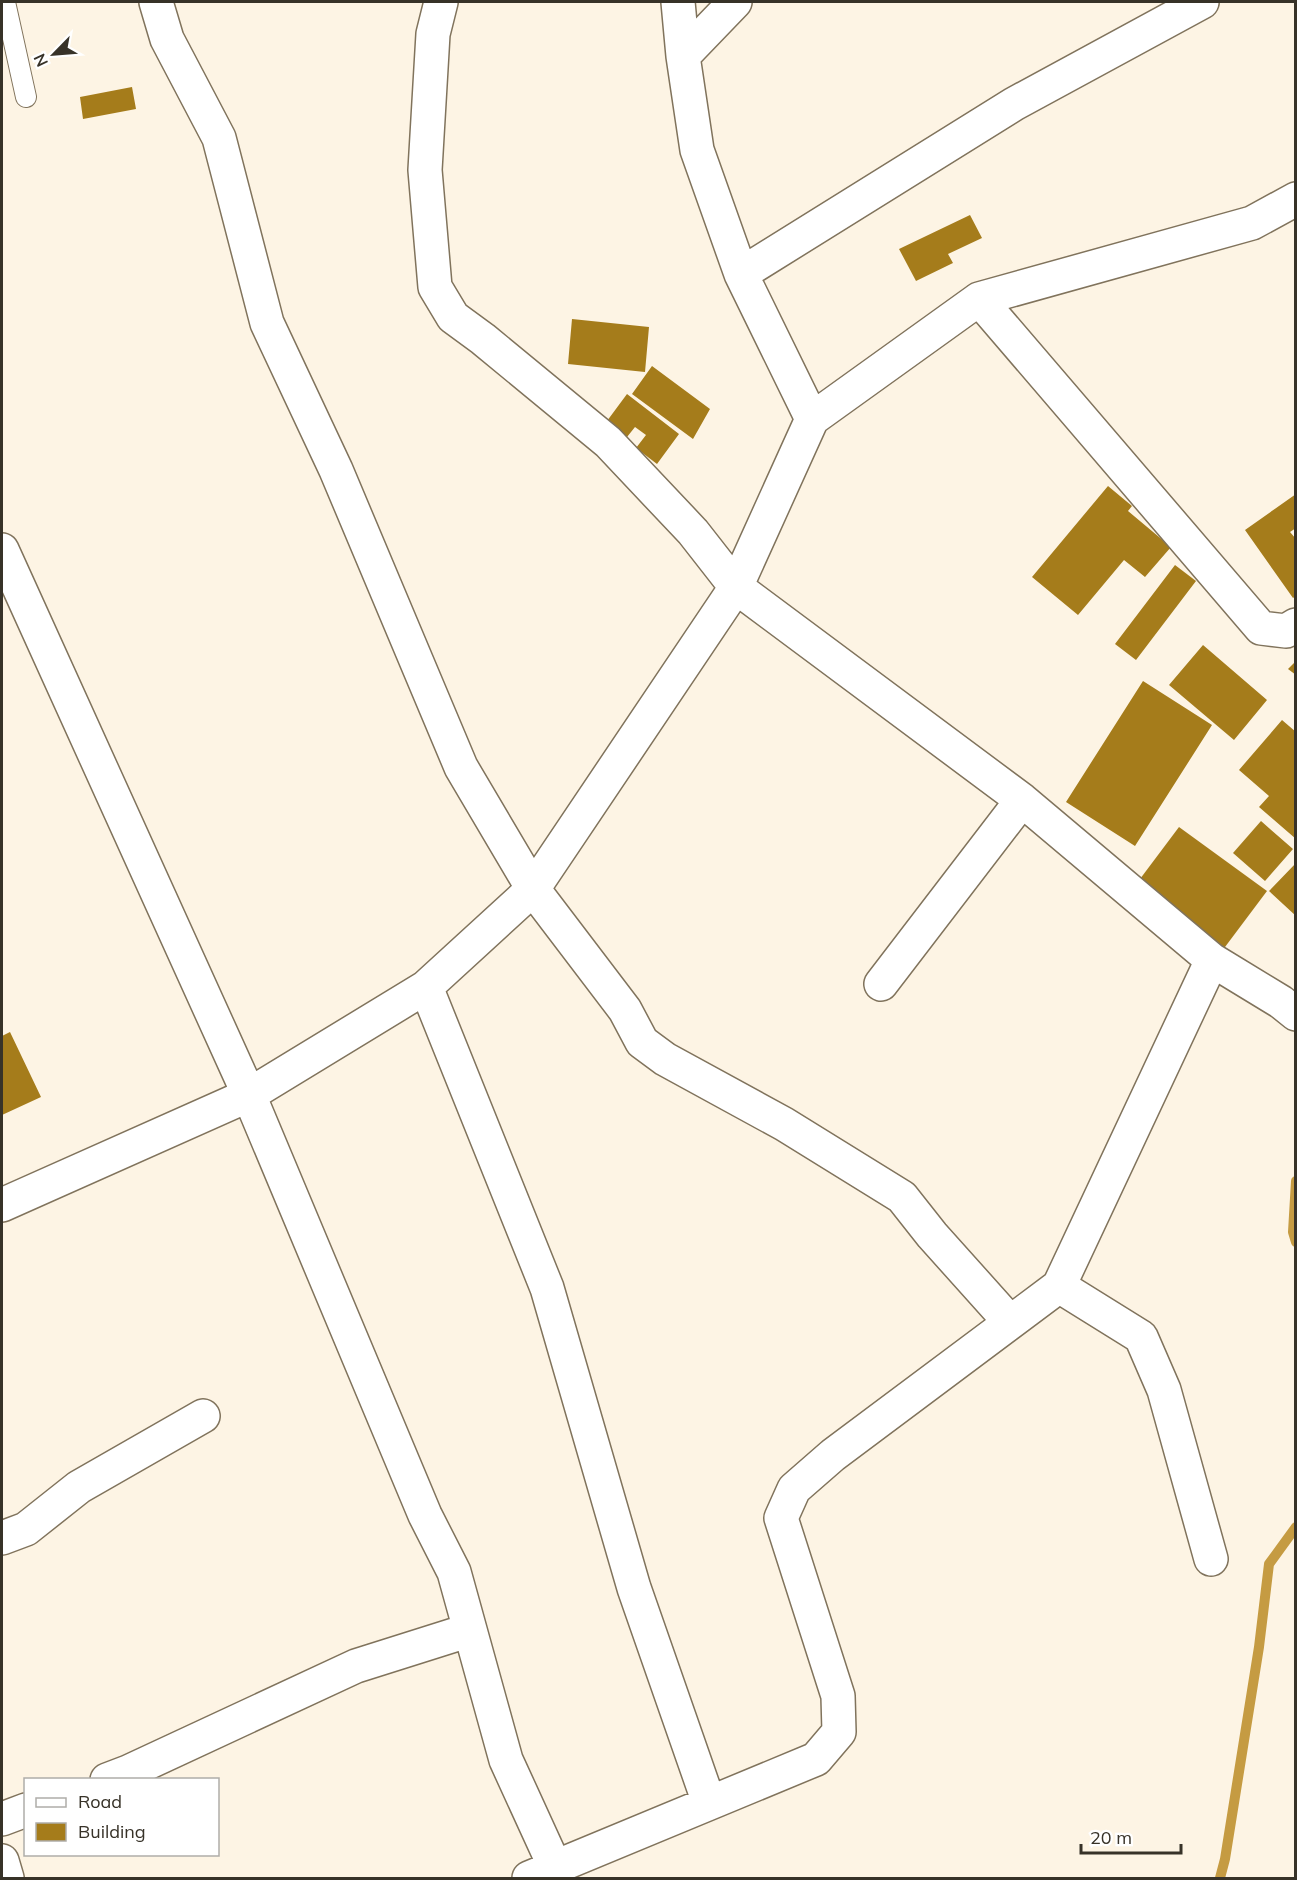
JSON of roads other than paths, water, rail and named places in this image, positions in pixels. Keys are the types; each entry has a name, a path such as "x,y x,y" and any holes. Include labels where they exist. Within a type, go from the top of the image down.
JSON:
{"street":[{"path":"156,2 167,39 219,138 267,323 336,470 461,767 533,889 625,1010 642,1042 665,1059 784,1124 902,1197 932,1235 1010,1323"},
{"path":"441,2 434,34 425,170 435,287 453,317 608,442 693,532 736,587 1022,800 1212,960 1291,1000"},
{"path":"678,2 683,56 697,150 741,273 812,419"},
{"path":"683,56 735,2"},
{"path":"741,273 1014,104 1202,2"},
{"path":"2,1205 249,1095 426,987 533,889 736,587 812,419 979,300 1252,223 1296,200"},
{"path":"979,300 1261,628 1286,632 1296,625"},
{"path":"2,550 249,1095 424,1515 454,1572 506,1760 548,1875 709,1803 816,1759 838,1732 838,1696 781,1518 794,1489 833,1455 1059,1286 1212,960"},
{"path":"881,984 1022,800"},
{"path":"426,987 547,1288 634,1588 709,1803"},
{"path":"1059,1286 1141,1337 1164,1390 1211,1559"},
{"path":"2,1538 26,1529 79,1487 203,1416"},
{"path":"109,1778 128,1772 356,1666 470,1630"},
{"path":"2,1819 24,1811"},
{"path":"2,1861 7,1878"}],"lane":[{"path":"5,2 26,97"}],"waterway":[{"path":"1296,1181 1293,1232 1296,1242"},
{"path":"1220,1878 1259,1647 1269,1564 1296,1527"}]}
